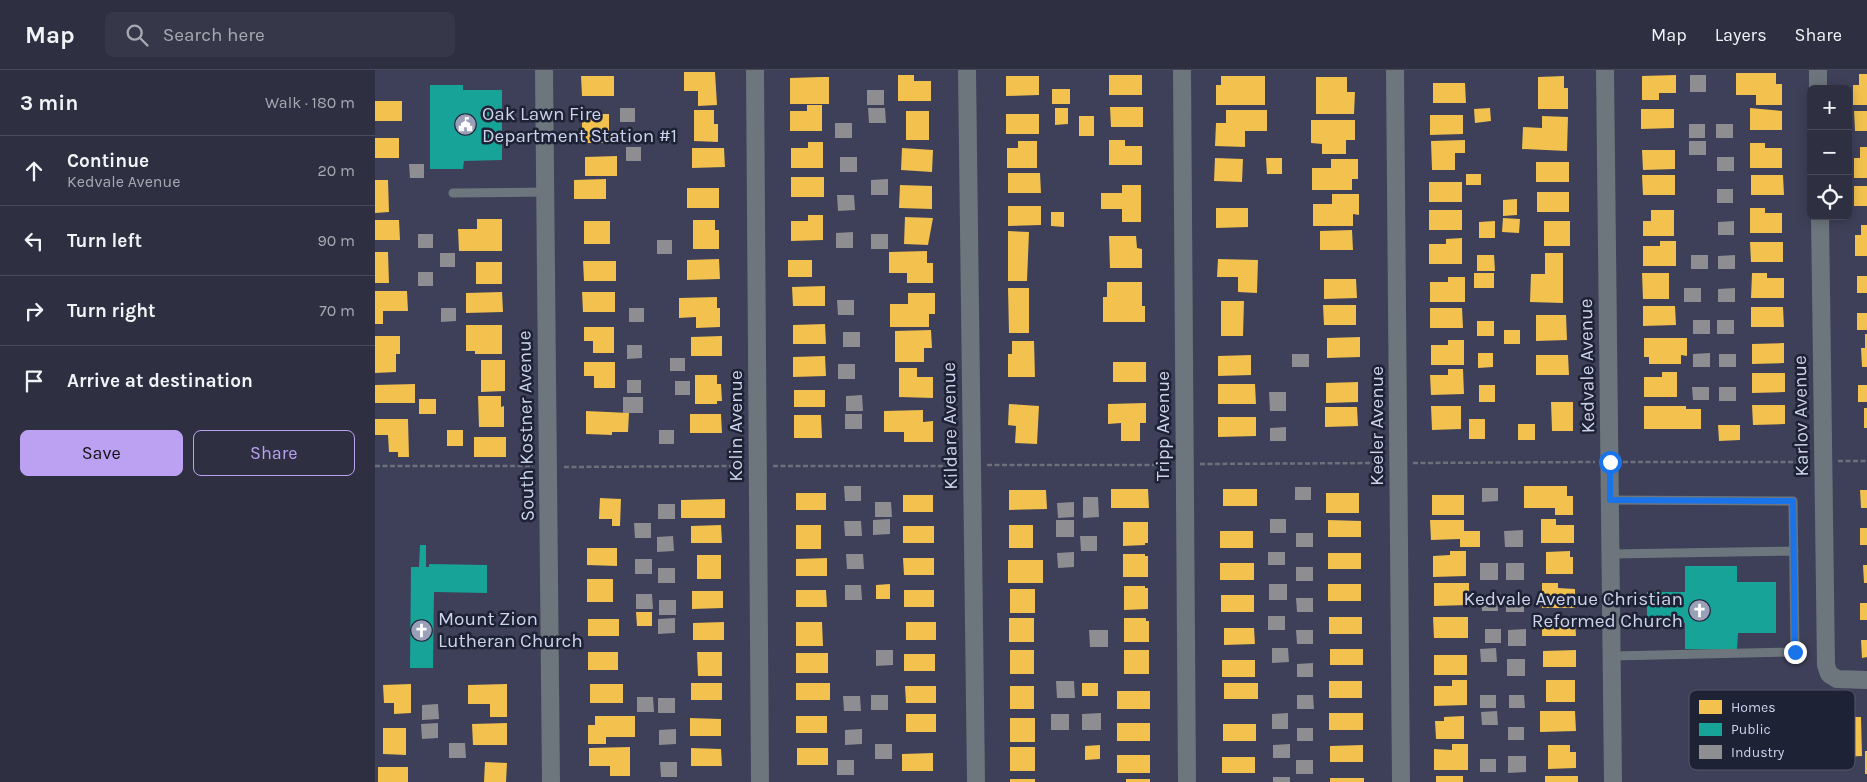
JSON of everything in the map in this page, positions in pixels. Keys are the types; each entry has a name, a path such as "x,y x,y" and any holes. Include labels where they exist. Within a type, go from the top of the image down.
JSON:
{"street":[{"name":"South Kostner Avenue","path":"544,70 551,782"},
{"name":"Kolin Avenue","path":"755,70 760,782"},
{"name":"Kildare Avenue","path":"967,70 976,782"},
{"name":"Tripp Avenue","path":"1182,70 1187,782"},
{"name":"Keeler Avenue","path":"1395,70 1401,782"},
{"name":"Kedvale Avenue","path":"1605,70 1613,782"},
{"path":"1818,70 1818,85"},
{"name":"Karlov Avenue","path":"1820,220 1825,656 1829,674 1837,679 1867,680"}],"lane":[{"path":"453,193 545,192"},
{"path":"1610,500 1793,501 1794,551 1795,652 1612,656"},
{"path":"1611,554 1794,551"}],"path":[{"path":"1831,462 1867,461"},
{"path":"1406,463 1598,462"},
{"path":"1619,462 1814,462"},
{"path":"1194,464 1386,463"},
{"path":"980,465 1173,465"},
{"path":"375,466 533,466"},
{"path":"557,467 748,466"},
{"path":"769,466 961,466"}],"building: Homes":[{"path":"684,72 715,72 717,105 698,106 698,91 684,91"},
{"path":"1736,73 1776,73 1776,84 1782,84 1782,105 1756,105 1756,95 1736,95"},
{"path":"1859,74 1867,74 1867,105 1853,105 1853,85 1859,85"},
{"path":"898,75 914,75 914,81 931,81 931,101 898,101"},
{"path":"1109,75 1142,75 1142,95 1109,95"},
{"path":"1676,75 1676,93 1659,93 1659,100 1642,100 1642,76"},
{"path":"581,76 614,76 614,96 582,96"},
{"path":"1006,76 1039,76 1039,95 1006,96"},
{"path":"1221,76 1265,76 1265,105 1216,105 1216,85 1221,85"},
{"path":"1564,76 1564,88 1568,88 1568,109 1538,109 1538,77"},
{"path":"829,77 829,104 790,104 790,78"},
{"path":"1316,77 1347,77 1347,92 1355,92 1354,114 1316,114"},
{"path":"1433,83 1465,83 1466,103 1433,103"},
{"path":"1052,89 1070,89 1070,104 1052,104"},
{"path":"375,101 402,101 402,121 375,121"},
{"path":"807,105 822,105 822,131 790,131 790,111 807,111"},
{"path":"1110,107 1143,107 1143,127 1111,127"},
{"path":"1055,108 1068,108 1068,124 1055,125"},
{"path":"1490,108 1491,121 1475,123 1474,109"},
{"path":"1750,108 1782,111 1782,130 1750,130"},
{"path":"1641,109 1674,109 1674,128 1641,129"},
{"path":"694,110 714,110 714,124 718,124 718,142 694,141"},
{"path":"1226,110 1267,110 1267,131 1245,131 1245,147 1215,146 1216,123 1226,123"},
{"path":"906,111 929,111 929,140 906,140"},
{"path":"1854,111 1867,111 1867,131 1855,131"},
{"path":"586,114 609,114 609,143 586,143 586,134 582,134 582,117 586,117"},
{"path":"1006,114 1039,114 1039,134 1006,134"},
{"path":"1430,115 1463,115 1463,134 1430,135"},
{"path":"1079,116 1094,116 1094,136 1079,136"},
{"path":"1542,116 1568,117 1567,151 1522,149 1523,127 1542,128"},
{"path":"1311,120 1355,120 1355,140 1346,140 1346,154 1322,154 1322,144 1311,143"},
{"path":"375,138 399,138 399,158 375,158"},
{"path":"1109,140 1125,140 1125,146 1142,146 1142,165 1109,165"},
{"path":"1465,140 1465,153 1455,153 1455,170 1432,170 1431,141"},
{"path":"1018,141 1037,141 1037,168 1007,168 1007,148 1018,148"},
{"path":"808,142 823,142 823,168 791,168 791,148 808,148"},
{"path":"1750,143 1765,143 1765,148 1782,148 1782,168 1750,168"},
{"path":"1860,147 1867,147 1867,178 1854,178 1854,158 1860,158"},
{"path":"692,148 724,148 725,167 692,168"},
{"path":"902,148 933,150 932,172 901,170"},
{"path":"1642,150 1675,150 1675,169 1643,170"},
{"path":"617,156 617,176 585,176 585,157"},
{"path":"1215,158 1243,159 1242,182 1214,181"},
{"path":"1266,158 1282,158 1282,174 1267,174"},
{"path":"1331,159 1358,159 1358,179 1352,179 1352,190 1312,190 1312,168 1331,168"},
{"path":"1536,162 1569,162 1569,182 1536,182"},
{"path":"1008,173 1040,173 1041,193 1008,193"},
{"path":"1466,174 1481,174 1481,185 1466,185"},
{"path":"1642,175 1675,175 1675,195 1643,195"},
{"path":"1751,175 1783,175 1784,195 1751,195"},
{"path":"791,177 824,177 824,197 791,197"},
{"path":"606,179 606,199 574,199 574,180"},
{"path":"375,180 388,180 389,212 375,213"},
{"path":"1429,182 1462,182 1462,202 1429,202"},
{"path":"900,185 932,186 932,209 899,208"},
{"path":"1122,185 1141,185 1141,222 1122,222 1122,209 1101,209 1101,193 1122,193"},
{"path":"1854,186 1867,186 1867,206 1854,206"},
{"path":"687,188 719,188 719,208 687,208"},
{"path":"1537,192 1569,192 1569,212 1537,212"},
{"path":"1332,194 1359,194 1359,215 1353,214 1353,226 1313,226 1313,204 1332,204"},
{"path":"1517,199 1517,215 1503,216 1503,200"},
{"path":"1008,206 1041,206 1041,225 1008,226"},
{"path":"1216,208 1248,208 1248,227 1216,228"},
{"path":"1750,208 1765,208 1765,213 1782,213 1782,233 1750,233"},
{"path":"1429,210 1462,210 1462,230 1429,230"},
{"path":"1651,210 1674,210 1674,236 1643,236 1643,221 1651,221"},
{"path":"1051,212 1064,212 1064,227 1051,226"},
{"path":"808,215 823,215 823,240 791,241 791,221 808,221"},
{"path":"905,217 933,218 928,245 904,244"},
{"path":"1503,218 1520,219 1519,233 1502,232"},
{"path":"477,219 502,219 502,251 459,251 458,229 477,229"},
{"path":"375,220 399,220 400,240 375,240"},
{"path":"693,220 715,220 715,230 719,230 719,249 693,249"},
{"path":"584,221 610,221 610,244 584,244"},
{"path":"1495,221 1495,238 1479,238 1479,222"},
{"path":"1544,221 1570,221 1570,246 1544,246"},
{"path":"1861,225 1867,225 1867,256 1855,256 1855,235 1861,235"},
{"path":"1352,230 1353,250 1320,250 1320,231"},
{"path":"1008,231 1029,232 1027,281 1008,281"},
{"path":"1109,236 1136,236 1137,248 1142,249 1142,268 1110,268"},
{"path":"1462,238 1462,264 1429,264 1429,244 1446,244 1446,239"},
{"path":"1660,241 1676,241 1676,266 1643,266 1643,246 1660,246"},
{"path":"1750,242 1783,242 1783,262 1751,262"},
{"path":"927,251 927,263 933,263 933,283 907,283 907,273 889,273 889,252"},
{"path":"375,252 388,252 389,283 375,283"},
{"path":"1545,253 1563,253 1563,303 1530,302 1531,274 1545,274"},
{"path":"1477,255 1494,255 1495,271 1477,271"},
{"path":"719,259 720,279 687,280 687,260"},
{"path":"1218,259 1258,260 1257,293 1238,292 1238,277 1217,277"},
{"path":"788,260 812,260 812,277 788,277"},
{"path":"583,261 616,261 616,281 584,281"},
{"path":"476,262 502,262 502,284 476,284"},
{"path":"1474,273 1494,273 1494,288 1474,288"},
{"path":"1642,273 1669,273 1669,299 1643,299"},
{"path":"1752,273 1767,273 1767,278 1784,278 1784,298 1751,298"},
{"path":"1857,276 1867,276 1867,293 1857,293"},
{"path":"1448,277 1465,277 1465,302 1430,302 1430,282 1448,282"},
{"path":"1324,279 1356,279 1357,298 1324,299"},
{"path":"1107,282 1142,282 1142,306 1145,306 1145,322 1103,322 1103,297 1107,297"},
{"path":"825,286 825,306 793,306 792,287"},
{"path":"1008,288 1029,288 1029,333 1009,333"},
{"path":"375,291 407,291 408,311 383,311 383,324 375,324"},
{"path":"502,292 503,312 466,313 466,293"},
{"path":"582,292 615,292 615,312 583,312"},
{"path":"908,293 935,293 935,314 929,314 929,327 890,327 890,304 908,304"},
{"path":"717,297 717,308 720,308 720,327 696,328 696,317 679,318 679,298"},
{"path":"1221,301 1244,301 1243,336 1221,336"},
{"path":"1323,305 1356,305 1356,325 1324,325"},
{"path":"1643,306 1675,306 1676,325 1643,326"},
{"path":"1751,307 1783,307 1784,327 1751,327"},
{"path":"1430,308 1462,308 1463,328 1430,328"},
{"path":"1857,313 1867,313 1867,330 1857,330"},
{"path":"1536,315 1566,315 1567,340 1536,341"},
{"path":"1477,321 1494,321 1494,336 1477,336"},
{"path":"825,324 826,344 793,344 793,325"},
{"path":"466,325 502,325 502,354 475,354 475,351 466,351"},
{"path":"584,327 614,327 614,353 593,353 593,341 584,341"},
{"path":"931,330 932,348 924,348 924,362 895,362 895,331"},
{"path":"1504,330 1520,330 1520,344 1504,344"},
{"path":"1865,334 1867,334 1867,367 1862,367 1861,348 1865,348"},
{"path":"375,336 400,336 400,354 396,354 396,372 375,373"},
{"path":"722,336 722,356 691,356 691,337"},
{"path":"1360,337 1360,357 1327,358 1327,338"},
{"path":"1644,338 1687,338 1687,356 1681,355 1681,364 1649,364 1649,357 1644,357"},
{"path":"1448,340 1464,340 1464,365 1431,365 1431,345 1448,345"},
{"path":"1012,341 1034,341 1035,377 1008,377 1008,354 1012,354"},
{"path":"1784,343 1784,363 1752,364 1752,344"},
{"path":"1478,353 1493,353 1493,367 1478,368"},
{"path":"1251,355 1251,375 1218,376 1218,356"},
{"path":"1536,355 1568,355 1569,375 1536,375"},
{"path":"825,356 826,376 793,377 793,357"},
{"path":"481,360 505,360 505,391 481,392"},
{"path":"584,362 615,362 615,388 594,388 594,376 584,376"},
{"path":"1113,362 1146,362 1146,382 1113,382"},
{"path":"899,368 917,368 917,377 933,377 933,398 899,397"},
{"path":"1448,369 1463,369 1464,394 1431,395 1430,375 1448,375"},
{"path":"1662,372 1677,372 1677,397 1644,397 1644,377 1662,377"},
{"path":"1752,373 1785,373 1785,392 1752,393"},
{"path":"695,375 717,375 717,384 721,384 722,401 717,401 717,404 695,404"},
{"path":"1358,382 1358,402 1326,403 1326,383"},
{"path":"415,384 415,403 375,403 375,385"},
{"path":"1218,384 1255,384 1256,404 1218,404"},
{"path":"1479,385 1495,385 1495,402 1479,402"},
{"path":"1858,385 1867,385 1867,402 1858,402"},
{"path":"794,390 825,390 825,407 794,407"},
{"path":"478,396 501,396 501,407 504,406 504,427 479,427"},
{"path":"419,399 436,399 436,414 419,414"},
{"path":"1551,402 1573,402 1573,431 1552,431"},
{"path":"1146,403 1146,423 1140,423 1140,441 1121,441 1121,423 1108,424 1108,404"},
{"path":"1009,404 1039,406 1037,444 1015,443 1016,426 1008,425"},
{"path":"1752,405 1785,405 1785,424 1753,425"},
{"path":"1431,406 1461,406 1461,429 1432,430"},
{"path":"1644,406 1686,406 1686,409 1701,409 1701,429 1644,429"},
{"path":"1325,407 1357,407 1358,426 1325,427"},
{"path":"1864,408 1867,408 1867,428 1864,428"},
{"path":"923,410 923,422 933,421 933,442 904,442 904,432 884,432 884,411"},
{"path":"586,411 629,413 628,432 612,432 612,435 586,434"},
{"path":"690,414 721,414 722,433 690,433"},
{"path":"794,415 821,415 822,438 794,438"},
{"path":"1218,417 1256,417 1256,436 1218,437"},
{"path":"375,419 408,419 409,457 398,457 398,452 389,452 388,435 375,435"},
{"path":"1469,419 1485,419 1485,439 1469,439"},
{"path":"1518,424 1535,424 1535,440 1518,440"},
{"path":"1718,425 1740,425 1740,440 1719,441"},
{"path":"447,430 463,430 463,446 447,446"},
{"path":"474,437 506,437 506,457 474,457"},
{"path":"1524,486 1567,486 1567,496 1573,496 1573,515 1555,515 1555,508 1524,508"},
{"path":"1111,489 1148,489 1149,508 1111,508"},
{"path":"1223,489 1257,489 1257,506 1223,506"},
{"path":"1009,490 1046,490 1047,509 1009,510"},
{"path":"1860,490 1867,490 1867,508 1861,508"},
{"path":"796,493 826,493 826,510 796,510"},
{"path":"1326,493 1359,493 1359,513 1326,513"},
{"path":"903,495 933,495 933,512 903,512"},
{"path":"1432,495 1464,495 1464,515 1432,515"},
{"path":"600,498 621,499 620,526 612,526 612,519 599,519"},
{"path":"725,499 725,518 681,518 681,500"},
{"path":"1541,519 1556,519 1556,525 1574,525 1574,543 1541,543"},
{"path":"1328,520 1361,521 1361,537 1328,537"},
{"path":"1430,520 1464,520 1464,531 1480,531 1480,547 1460,547 1460,539 1431,540"},
{"path":"1123,522 1148,522 1148,543 1145,543 1145,545 1123,546"},
{"path":"721,525 722,543 691,543 691,526"},
{"path":"796,525 821,525 821,549 796,549"},
{"path":"1009,525 1033,525 1033,548 1009,548"},
{"path":"903,526 934,526 934,543 903,543"},
{"path":"1860,528 1867,528 1867,545 1860,545"},
{"path":"1220,531 1253,531 1253,548 1220,548"},
{"path":"587,548 617,548 617,566 587,565"},
{"path":"1450,551 1466,551 1466,576 1433,577 1433,556 1450,555"},
{"path":"1570,551 1570,557 1573,557 1573,574 1546,574 1546,552"},
{"path":"1328,553 1361,553 1361,569 1328,569"},
{"path":"1123,554 1145,554 1145,556 1148,556 1148,577 1123,577"},
{"path":"697,555 721,555 721,579 697,579"},
{"path":"827,558 827,576 796,576 796,559"},
{"path":"903,558 934,558 934,575 904,575"},
{"path":"1008,560 1043,560 1043,583 1008,583"},
{"path":"1220,563 1254,563 1254,580 1220,580"},
{"path":"1863,565 1867,565 1867,583 1864,583"},
{"path":"587,579 613,579 613,602 587,602"},
{"path":"1434,583 1469,583 1469,605 1434,606"},
{"path":"1542,583 1558,583 1558,588 1575,589 1575,608 1542,608"},
{"path":"890,584 890,599 876,599 876,585"},
{"path":"1328,584 1361,584 1361,601 1328,601"},
{"path":"1124,586 1145,586 1145,588 1148,588 1148,609 1124,610"},
{"path":"1010,589 1035,589 1035,613 1010,613"},
{"path":"796,590 826,590 827,607 796,607"},
{"path":"904,590 934,590 934,607 904,607"},
{"path":"692,591 723,591 723,608 692,609"},
{"path":"1221,595 1254,595 1254,612 1221,612"},
{"path":"1860,603 1867,603 1867,620 1860,620"},
{"path":"636,612 652,612 652,626 637,626"},
{"path":"1329,617 1362,617 1362,634 1329,634"},
{"path":"1433,617 1468,617 1468,638 1434,638"},
{"path":"1009,618 1034,618 1034,642 1009,642"},
{"path":"1124,618 1146,618 1146,621 1149,621 1149,642 1124,642"},
{"path":"588,619 619,619 619,636 588,636"},
{"path":"1542,619 1575,619 1576,636 1542,636"},
{"path":"724,622 724,640 693,640 693,623"},
{"path":"796,622 822,622 823,646 796,646"},
{"path":"906,622 936,622 936,640 906,640"},
{"path":"1224,628 1254,628 1255,644 1224,645"},
{"path":"1861,640 1867,640 1867,657 1862,658"},
{"path":"1330,649 1363,649 1363,665 1330,665"},
{"path":"1010,650 1034,650 1034,674 1010,674"},
{"path":"1124,650 1149,650 1149,674 1124,674"},
{"path":"1576,650 1576,667 1543,667 1543,651"},
{"path":"588,652 618,652 618,670 588,670"},
{"path":"697,652 722,652 722,676 698,676"},
{"path":"796,653 828,653 828,673 796,673"},
{"path":"904,654 935,654 935,671 904,671"},
{"path":"1434,655 1467,655 1467,675 1434,675"},
{"path":"1222,660 1255,660 1255,677 1222,677"},
{"path":"1452,680 1467,680 1467,705 1434,706 1434,686 1452,686"},
{"path":"1546,680 1575,680 1575,702 1546,702"},
{"path":"1329,681 1362,681 1362,698 1329,698"},
{"path":"691,683 722,683 722,700 691,700"},
{"path":"796,683 830,683 830,700 796,700"},
{"path":"1082,683 1098,683 1098,696 1082,696"},
{"path":"1224,683 1258,683 1258,699 1224,699"},
{"path":"411,684 411,713 394,714 394,703 384,703 383,685"},
{"path":"507,684 507,717 490,717 490,704 468,704 468,685"},
{"path":"590,684 623,684 623,703 590,703"},
{"path":"905,686 936,686 936,703 906,703"},
{"path":"1010,686 1034,686 1034,709 1010,709"},
{"path":"1117,691 1150,691 1150,709 1117,709"},
{"path":"1540,711 1575,711 1576,731 1540,732"},
{"path":"1329,713 1363,713 1363,730 1329,730"},
{"path":"906,714 936,714 936,732 906,732"},
{"path":"595,716 635,716 635,737 606,737 606,744 588,744 588,725 595,725"},
{"path":"796,716 827,716 827,733 796,733"},
{"path":"1464,716 1464,739 1436,739 1435,721 1444,721 1444,717"},
{"path":"1855,717 1861,717 1862,756 1855,756"},
{"path":"690,718 721,719 721,736 690,736"},
{"path":"1010,718 1035,718 1035,742 1010,742"},
{"path":"507,723 507,745 473,745 472,724"},
{"path":"1117,723 1150,723 1150,741 1117,741"},
{"path":"1223,724 1256,724 1256,741 1223,741"},
{"path":"383,728 406,728 406,755 383,754"},
{"path":"1452,744 1468,744 1468,770 1434,770 1434,749 1452,750"},
{"path":"1100,745 1100,759 1085,760 1085,746"},
{"path":"1363,745 1363,762 1330,762 1330,746"},
{"path":"1548,745 1570,745 1570,752 1576,752 1576,768 1548,769"},
{"path":"630,747 630,776 610,776 610,766 589,766 589,748"},
{"path":"1010,747 1035,747 1035,771 1010,771"},
{"path":"691,748 721,749 722,766 691,766"},
{"path":"797,748 828,748 828,765 797,765"},
{"path":"1865,751 1867,751 1867,774 1865,774"},
{"path":"933,753 933,771 902,771 902,754"},
{"path":"1117,755 1150,755 1150,773 1117,773"},
{"path":"1222,757 1255,757 1255,773 1222,773"},
{"path":"485,762 507,763 506,782 484,782"},
{"path":"378,767 408,767 408,782 378,782"},
{"path":"1436,776 1463,776 1463,782 1436,782"},
{"path":"1545,776 1578,776 1578,782 1545,782"},
{"path":"1330,778 1364,778 1364,782 1330,782"},
{"path":"1010,779 1035,779 1035,782 1010,782"},
{"path":"1126,779 1150,779 1150,782 1126,782"}],"building: Public":[{"name":"Oak Lawn Fire Department Station #1","path":"430,85 463,85 463,90 502,90 502,160 464,161 463,169 430,169"},
{"name":"Mount Zion Lutheran Church","path":"420,545 426,545 426,567 429,567 429,564 487,565 487,593 434,592 433,668 410,668 411,567 419,567"},
{"path":"1685,566 1737,566 1737,582 1776,582 1776,633 1738,633 1737,650 1685,649 1685,623 1647,623 1647,592 1685,592"}],"building: Industry":[{"path":"1690,75 1706,75 1706,92 1690,92"},
{"path":"867,90 884,90 884,105 867,105"},
{"path":"620,108 635,108 635,122 620,122"},
{"path":"868,108 885,108 886,123 869,123"},
{"path":"835,123 852,123 852,138 835,138"},
{"path":"1689,124 1705,124 1705,138 1689,138"},
{"path":"1716,124 1733,124 1733,138 1716,138"},
{"path":"1689,141 1706,141 1706,155 1689,155"},
{"path":"626,147 641,147 641,161 626,161"},
{"path":"840,157 857,157 857,172 840,172"},
{"path":"1717,157 1734,157 1734,171 1717,171"},
{"path":"409,164 424,164 424,178 410,178"},
{"path":"888,179 888,195 871,195 871,180"},
{"path":"1717,189 1733,189 1733,203 1717,203"},
{"path":"837,195 854,195 855,210 838,211"},
{"path":"1734,221 1734,235 1718,235 1718,222"},
{"path":"853,232 853,248 836,248 836,233"},
{"path":"418,234 433,234 433,248 418,248"},
{"path":"871,234 888,234 888,249 871,249"},
{"path":"657,240 672,240 672,254 657,254"},
{"path":"440,253 455,253 455,267 440,267"},
{"path":"1691,255 1708,255 1708,269 1691,269"},
{"path":"1735,255 1735,269 1718,269 1718,256"},
{"path":"418,272 433,272 433,286 418,286"},
{"path":"1684,288 1701,288 1701,302 1684,302"},
{"path":"1735,288 1735,302 1718,302 1718,289"},
{"path":"837,300 854,300 854,315 838,315"},
{"path":"441,308 456,308 456,321 441,322"},
{"path":"629,308 644,308 644,322 629,322"},
{"path":"1693,320 1710,320 1710,334 1693,334"},
{"path":"1717,320 1734,320 1734,334 1717,334"},
{"path":"843,332 860,332 860,347 843,347"},
{"path":"627,345 642,345 642,358 627,359"},
{"path":"1710,353 1710,367 1693,367 1693,354"},
{"path":"1292,354 1309,354 1309,367 1292,367"},
{"path":"1719,354 1736,354 1736,367 1719,367"},
{"path":"670,358 685,358 685,371 670,371"},
{"path":"838,364 855,364 855,379 838,379"},
{"path":"627,380 641,380 641,393 627,393"},
{"path":"675,381 690,381 690,395 675,395"},
{"path":"1692,387 1709,387 1709,400 1693,400"},
{"path":"1719,387 1736,387 1736,401 1719,401"},
{"path":"1269,392 1286,392 1286,411 1270,411"},
{"path":"862,395 863,411 846,411 846,396"},
{"path":"623,397 643,397 643,413 623,413"},
{"path":"845,414 862,414 862,429 845,429"},
{"path":"1286,427 1286,441 1270,441 1270,428"},
{"path":"659,430 674,430 674,444 659,444"},
{"path":"844,486 861,486 861,501 845,501"},
{"path":"1295,487 1311,487 1311,500 1295,500"},
{"path":"1482,488 1498,488 1498,501 1482,502"},
{"path":"1083,497 1098,497 1099,517 1083,518"},
{"path":"875,502 891,502 892,517 875,517"},
{"path":"1074,502 1074,517 1058,518 1057,503"},
{"path":"658,504 675,504 675,519 658,519"},
{"path":"890,519 890,534 873,535 873,520"},
{"path":"1270,519 1286,519 1286,533 1270,533"},
{"path":"1056,520 1074,520 1074,537 1056,537"},
{"path":"844,521 861,521 862,536 845,536"},
{"path":"634,523 651,523 651,538 635,538"},
{"path":"1523,530 1523,547 1505,547 1504,531"},
{"path":"1296,533 1313,533 1313,547 1296,547"},
{"path":"673,536 674,551 657,552 657,537"},
{"path":"1080,536 1097,536 1097,551 1081,551"},
{"path":"1074,552 1074,567 1058,568 1057,553"},
{"path":"1268,552 1285,552 1285,565 1268,565"},
{"path":"846,554 863,554 864,569 847,569"},
{"path":"635,559 652,559 652,574 635,574"},
{"path":"1480,563 1498,563 1498,580 1480,580"},
{"path":"1506,563 1524,563 1524,580 1506,580"},
{"path":"1296,567 1313,567 1313,581 1296,581"},
{"path":"658,568 675,568 675,583 658,583"},
{"path":"1269,584 1287,584 1287,600 1269,600"},
{"path":"845,585 861,585 862,600 845,600"},
{"path":"636,594 652,594 653,609 636,609"},
{"path":"1506,596 1524,596 1524,612 1506,612"},
{"path":"1296,598 1313,598 1313,612 1297,612"},
{"path":"1481,598 1497,598 1498,611 1482,611"},
{"path":"659,600 676,600 676,615 659,615"},
{"path":"1268,616 1285,616 1285,630 1268,630"},
{"path":"675,618 675,633 658,634 658,619"},
{"path":"1485,629 1501,629 1501,643 1485,643"},
{"path":"1526,629 1526,646 1508,646 1508,630"},
{"path":"1089,630 1108,630 1108,647 1090,647"},
{"path":"1296,630 1313,630 1313,644 1297,644"},
{"path":"1272,648 1288,648 1289,662 1272,663"},
{"path":"1496,648 1497,662 1481,662 1480,649"},
{"path":"876,650 893,650 893,665 876,666"},
{"path":"1507,659 1525,659 1525,676 1507,676"},
{"path":"1313,663 1313,677 1297,677 1297,664"},
{"path":"1056,681 1074,681 1075,698 1057,698"},
{"path":"871,695 888,695 888,710 871,710"},
{"path":"1297,695 1313,695 1314,709 1297,709"},
{"path":"1480,695 1496,695 1496,708 1480,708"},
{"path":"1509,695 1524,695 1525,708 1509,708"},
{"path":"843,696 860,696 861,711 844,711"},
{"path":"637,697 653,697 654,712 637,712"},
{"path":"658,698 675,698 675,713 658,713"},
{"path":"438,704 439,719 422,720 422,705"},
{"path":"1497,711 1498,725 1482,725 1481,712"},
{"path":"1101,713 1101,730 1082,730 1082,714"},
{"path":"1288,713 1288,729 1272,729 1272,714"},
{"path":"1051,714 1069,714 1069,730 1051,730"},
{"path":"438,723 438,738 422,739 421,724"},
{"path":"1508,727 1524,727 1524,740 1508,740"},
{"path":"1297,728 1313,728 1313,741 1297,741"},
{"path":"676,729 676,744 659,745 659,730"},
{"path":"862,729 862,744 845,745 845,730"},
{"path":"449,743 465,743 466,758 449,758"},
{"path":"875,744 892,744 892,759 875,759"},
{"path":"1290,744 1290,758 1273,758 1273,745"},
{"path":"1508,756 1526,756 1526,772 1508,773"},
{"path":"1480,759 1496,759 1496,772 1480,772"},
{"path":"837,760 854,760 854,775 837,775"},
{"path":"1296,760 1313,760 1313,774 1296,774"},
{"path":"660,762 677,762 677,777 661,777"},
{"path":"1273,777 1290,777 1290,782 1273,782"}],"place":[{"name":"Oak Lawn Fire Department Station #1","path":"466,125"},
{"name":"Kedvale Avenue Christian Reformed Church","path":"1699,610"},
{"name":"Mount Zion Lutheran Church","path":"422,630"}],"route":[{"path":"1610,462 1610,500 1793,501 1795,652"}]}
